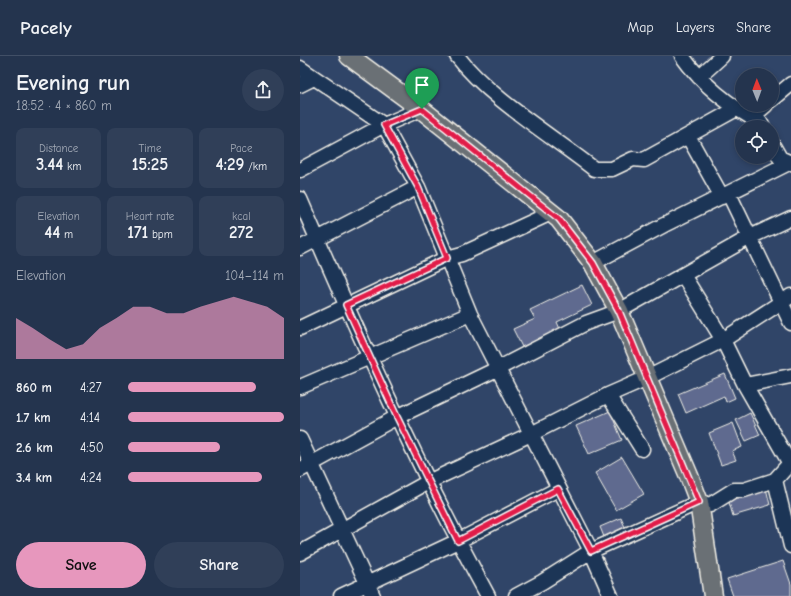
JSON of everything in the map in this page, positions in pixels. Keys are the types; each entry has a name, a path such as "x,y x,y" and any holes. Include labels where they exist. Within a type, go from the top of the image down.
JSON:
{"main road":[{"path":"348,56 422,109 559,219 593,263 619,311 699,502 713,596"}],"street":[{"path":"457,56 466,67 507,104 594,169 612,169 633,159 644,160 735,110"},
{"path":"682,56 699,77 735,106"},
{"path":"699,77 722,56"},
{"path":"300,68 384,125 418,187 470,314 499,368 558,489 591,551 607,594"},
{"path":"300,85 314,78"},
{"path":"779,94 791,84"},
{"path":"300,170 384,125 422,109"},
{"path":"744,112 756,120"},
{"path":"752,118 758,112"},
{"path":"688,136 786,298 791,323"},
{"path":"779,156 790,163"},
{"path":"593,263 664,225 790,163"},
{"path":"300,248 418,187"},
{"path":"300,200 397,417 428,482 488,596"},
{"path":"300,328 447,258 462,254 551,213"},
{"path":"306,467 397,417 499,368 586,323 619,311 750,237 791,218"},
{"path":"516,596 542,582 591,551 699,502 710,504 734,490 744,490 775,480 790,462 745,385 723,340 683,275"},
{"path":"300,553 428,482 531,434 723,340 786,298"},
{"path":"300,387 470,314"},
{"path":"745,385 791,376"},
{"path":"608,395 642,449"},
{"path":"300,439 306,467 342,530 373,596"},
{"path":"775,480 791,546"},
{"path":"341,596 458,541 558,489"}],"building":[{"path":"582,285 592,305 557,322 560,329 522,347 513,329 535,319 530,310"},
{"path":"725,374 735,398 726,402 724,396 686,413 678,394"},
{"path":"610,411 622,440 589,454 576,426"},
{"path":"750,413 760,435 746,441 736,420"},
{"path":"733,423 742,447 732,451 736,460 721,465 709,433"},
{"path":"622,457 644,494 616,510 595,473"},
{"path":"766,488 770,505 733,516 728,499"},
{"path":"621,518 625,527 604,537 600,527"},
{"path":"783,561 791,584 791,596 733,596 727,579"}],"route":[{"path":"422,109 559,219 593,263 619,311 699,502 591,551 558,489 458,541 397,417 346,305 447,258 418,187 384,125 422,109"}]}
